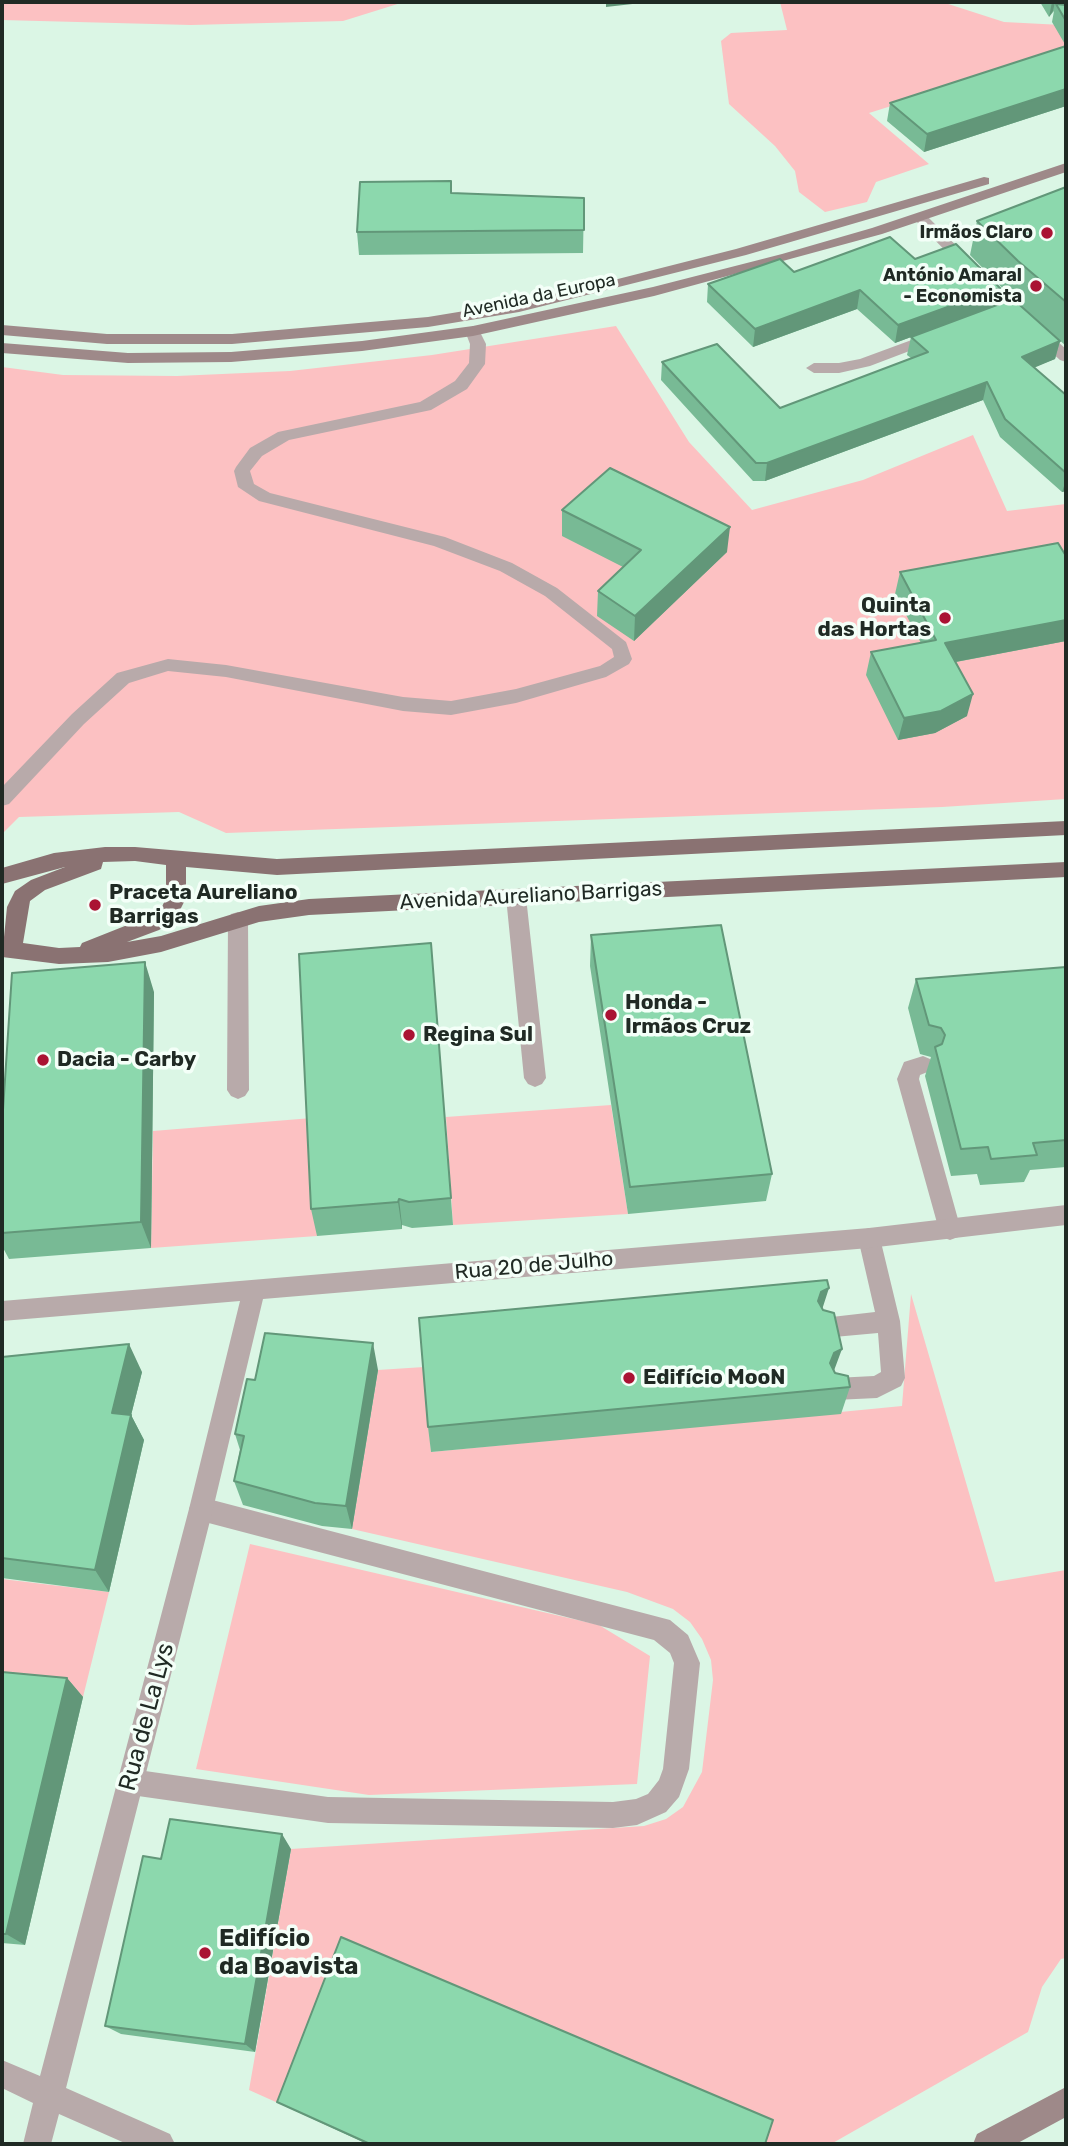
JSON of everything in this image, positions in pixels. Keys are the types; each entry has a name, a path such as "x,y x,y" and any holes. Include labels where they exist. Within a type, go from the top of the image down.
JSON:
{"main road":[{"name":"Avenida da Europa","path":"2,330 107,339 232,339 381,328 474,314 599,288 741,252 1066,155"},
{"name":"Avenida da Europa","path":"2,348 128,358 231,357 362,346 473,331 726,274 920,217 1066,167"},
{"name":"Avenida Aureliano Barrigas","path":"2,876 70,858 122,853 276,867 1066,828"},
{"path":"7,949 17,906 27,891 122,853"},
{"path":"70,956 152,924 168,914 176,898 176,858"},
{"name":"Avenida Aureliano Barrigas","path":"7,949 70,956 144,948 274,911 309,907 1066,870"},
{"path":"987,2144 1066,2101"}],"street":[{"path":"920,217 1005,310 1066,357"},
{"path":"2,799 78,719 123,678 168,665 226,671 403,704 451,708 516,696 606,671 623,659 620,646 551,592 506,567 439,541 265,497 246,487 243,471 256,452 284,436 425,406 461,385 477,364 478,344 473,331"},
{"path":"814,368 839,368 864,363 950,331"},
{"path":"516,897 534,1077"},
{"path":"238,920 238,1090"},
{"path":"923,1065 911,1068 908,1079 950,1230"},
{"name":"Rua 20 de Julho","path":"2,1311 869,1238 1066,1215"},
{"path":"835,1389 877,1387 893,1378 889,1321 869,1238"},
{"name":"Rua de La Lys","path":"37,2144 201,1509 254,1289"},
{"path":"823,1328 889,1321"},
{"path":"131,1782 328,1810 613,1815 637,1812 657,1803 670,1788 676,1769 687,1663 679,1644 661,1629 201,1509"},
{"path":"2,2074 160,2144"}],"shaded area":[{"path":"2,2 404,2 343,21 191,25 2,20"},
{"path":"780,2 942,2 1004,22 1062,25 1066,33 1066,51 869,113 929,164 876,182 867,202 825,212 799,192 795,171 775,146 729,104 721,41 731,33 787,30"},
{"path":"616,326 689,442 752,510 863,480 973,435 1007,511 1066,504 1066,799 942,807 226,833 179,812 19,817 2,834 2,367 63,375 177,376 290,371 432,355"},
{"path":"611,1105 628,1214 453,1225 446,1117"},
{"path":"312,1118 317,1236 151,1248 153,1131"},
{"path":"911,1294 995,1582 1066,1570 1066,1958 1061,1959 1042,1987 1028,2032 831,2144 758,2144 287,2107 249,2090 291,1849 644,1826 666,1819 683,1807 702,1772 713,1680 711,1660 702,1639 690,1622 673,1609 627,1592 352,1529 378,1370 424,1367 431,1452 902,1406"},
{"path":"250,1544 599,1625 650,1656 637,1784 369,1795 196,1769"},
{"path":"2,1579 109,1592 83,1697 2,1689"}],"building":[{"path":"1056,4 1066,5 1066,21"},
{"path":"1066,46 1066,89 927,134 890,103"},
{"path":"451,181 451,193 584,198 584,230 357,232 360,182"},
{"path":"1066,187 1066,302 977,221"},
{"path":"890,237 915,259 956,244 1000,288 898,325 860,290 755,329 708,284 780,259 794,272"},
{"path":"1013,299 1060,341 1022,357 1066,395 1066,473 1005,419 987,382 767,463 756,463 662,362 717,344 780,408 928,352 911,337"},
{"path":"610,468 730,527 635,616 598,591 641,550 562,510"},
{"path":"1058,543 1066,556 1066,620 945,643 973,694 941,711 904,718 871,652 936,640 900,572"},
{"path":"721,925 772,1174 630,1187 591,935"},
{"path":"431,943 451,1198 409,1202 399,1199 398,1202 311,1209 299,954"},
{"path":"145,962 141,1222 2,1233 2,1125 12,973"},
{"path":"1066,967 1066,1140 1033,1143 1037,1155 991,1159 988,1147 961,1149 935,1047 942,1044 945,1035 941,1028 929,1025 916,979"},
{"name":"Edifício MooN","path":"827,1280 829,1288 821,1292 818,1301 823,1310 834,1313 842,1349 834,1353 830,1363 835,1373 848,1376 850,1387 428,1427 419,1318"},
{"path":"265,1333 373,1343 346,1506 315,1503 234,1481 244,1436 235,1434 247,1379 255,1380"},
{"path":"129,1344 112,1413 131,1415 95,1570 2,1558 2,1357"},
{"path":"2,1672 67,1678 6,1934 2,1934"},
{"name":"Edifício da Boavista","path":"170,1819 282,1834 245,2044 105,2026 143,1856 161,1859"},
{"path":"341,1937 773,2120 765,2144 370,2144 277,2102"}],"place":[{"name":"Irmãos Claro","path":"1047,233"},
{"name":"António Amaral - Economista","path":"1036,286"},
{"name":"Quinta das Hortas","path":"945,618"},
{"name":"Praceta Aureliano Barrigas","path":"95,905"},
{"name":"Honda - Irmãos Cruz","path":"611,1015"},
{"name":"Regina Sul","path":"409,1035"},
{"name":"Dacia - Carby","path":"43,1060"},
{"name":"Edifício MooN","path":"629,1378"},
{"name":"Edifício da Boavista","path":"205,1953"}]}
